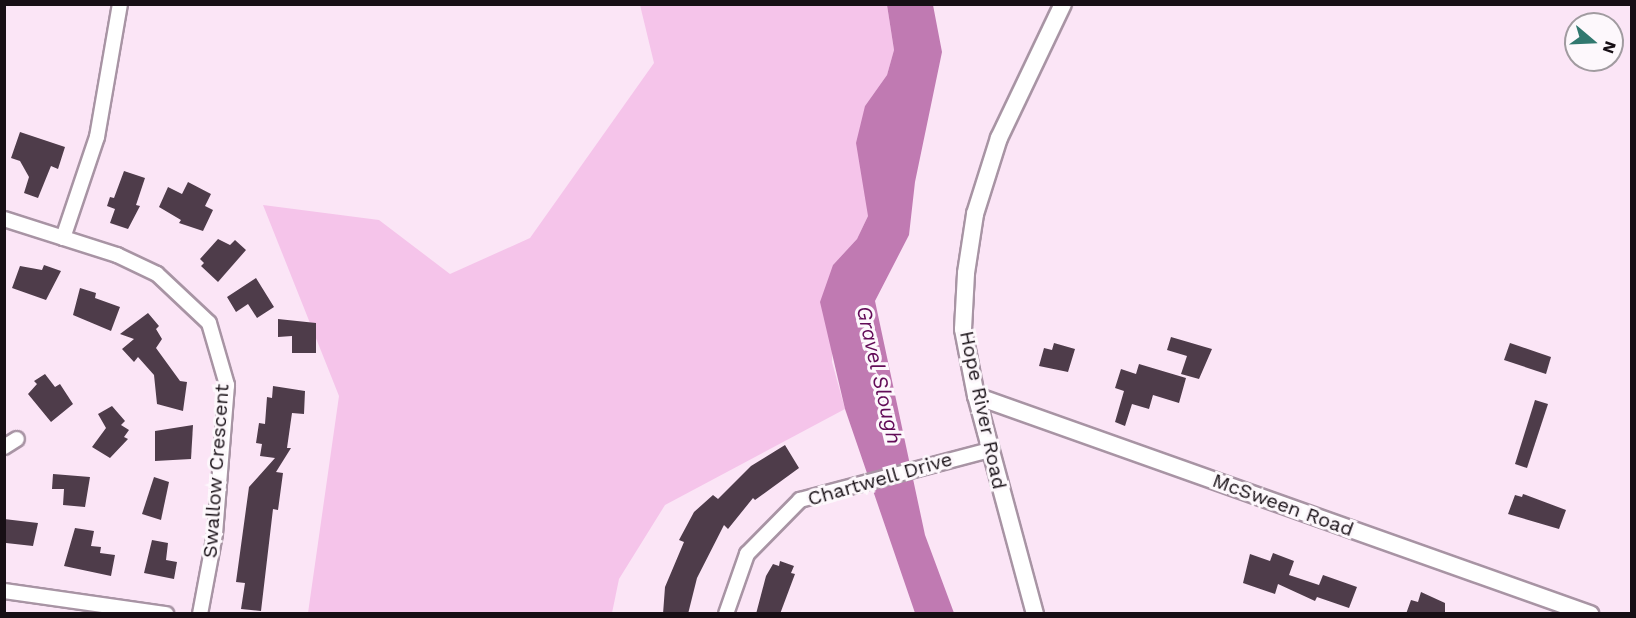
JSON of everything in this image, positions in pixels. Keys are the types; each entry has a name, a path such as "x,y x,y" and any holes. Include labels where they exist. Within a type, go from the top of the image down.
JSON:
{"street":[{"path":"63,238 97,137 120,4"},
{"name":"Hope River Road","path":"1035,614 989,450 963,329 966,273 975,214 999,138 1063,4"},
{"name":"Swallow Crescent","path":"4,219 117,255 157,274 209,323 226,385 215,534 200,614"},
{"name":"McSween Road","path":"976,396 1590,614"},
{"path":"4,447 17,440"},
{"name":"Chartwell Drive","path":"726,614 747,554 800,500 828,490 957,456 989,450"},
{"path":"4,591 166,614"}],"shaded area":[{"path":"640,5 887,5 894,50 887,75 865,106 868,216 857,239 833,265 832,362 845,409 665,505 619,579 612,613 308,613 339,396 263,205 379,220 450,274 530,238 654,63"}],"water":[{"name":"Gravel Slough","path":"887,5 933,5 942,52 915,182 909,235 875,301 925,535 954,613 915,613 845,409 820,302 833,265 857,239 868,216 856,143 865,106 887,75 894,50"}],"building":[{"path":"20,132 65,147 58,169 51,166 38,198 24,193 29,177 20,161 11,158"},
{"path":"124,171 145,178 136,205 140,206 128,229 110,223 115,209 107,206 110,197 114,198"},
{"path":"188,182 211,194 205,206 213,210 203,231 179,223 181,220 159,207 168,187 182,194"},
{"path":"218,239 230,245 235,240 246,250 218,282 201,266 204,263 200,259"},
{"path":"44,265 61,271 46,300 12,288 20,266 42,270"},
{"path":"256,278 274,307 257,318 248,304 236,312 227,297"},
{"path":"80,288 96,293 95,298 120,307 111,331 73,315"},
{"path":"148,313 159,326 156,329 162,339 156,348 180,381 187,382 183,411 157,404 154,375 138,357 134,362 122,349 134,339 120,334"},
{"path":"278,319 316,323 316,353 292,353 292,336 278,337"},
{"path":"1171,337 1212,349 1199,379 1181,374 1187,356 1167,350"},
{"path":"1054,343 1075,349 1068,372 1039,366 1044,348 1052,350"},
{"path":"1510,343 1551,357 1546,374 1504,360"},
{"path":"1139,364 1186,378 1179,403 1153,395 1149,409 1132,404 1125,426 1115,422 1124,391 1115,388 1121,369 1136,374"},
{"path":"45,374 55,387 60,384 73,404 51,422 28,394 37,384 34,381"},
{"path":"273,386 305,391 304,414 292,413 287,448 291,448 276,472 283,473 278,510 273,509 261,611 241,609 245,583 236,582 249,487 275,458 260,456 262,444 256,443 259,423 265,424 267,397 272,398"},
{"path":"1535,400 1548,404 1527,468 1515,464"},
{"path":"112,406 125,421 121,425 129,430 124,437 128,439 110,458 92,447 106,428 98,414"},
{"path":"193,425 191,459 155,461 155,431"},
{"path":"785,445 799,468 755,500 753,498 728,529 724,525 697,578 688,614 663,614 665,587 684,542 679,540 694,512 713,495 718,499 751,466"},
{"path":"53,474 90,477 85,507 63,505 64,489 52,489"},
{"path":"154,477 169,482 161,520 142,514"},
{"path":"1523,494 1566,510 1559,529 1508,514 1515,495 1522,497"},
{"path":"4,519 38,523 33,546 6,543"},
{"path":"75,528 94,531 91,546 101,547 100,553 115,555 111,576 64,566"},
{"path":"152,540 168,543 166,560 177,562 174,579 144,573"},
{"path":"1273,553 1294,561 1289,575 1319,585 1323,575 1357,587 1349,608 1317,597 1315,601 1278,584 1275,594 1243,583 1250,554 1270,561"},
{"path":"780,561 794,566 791,573 795,574 780,614 756,614 766,576 773,564 779,566"},
{"path":"1421,592 1445,603 1445,614 1406,614 1411,600 1418,602"}]}
